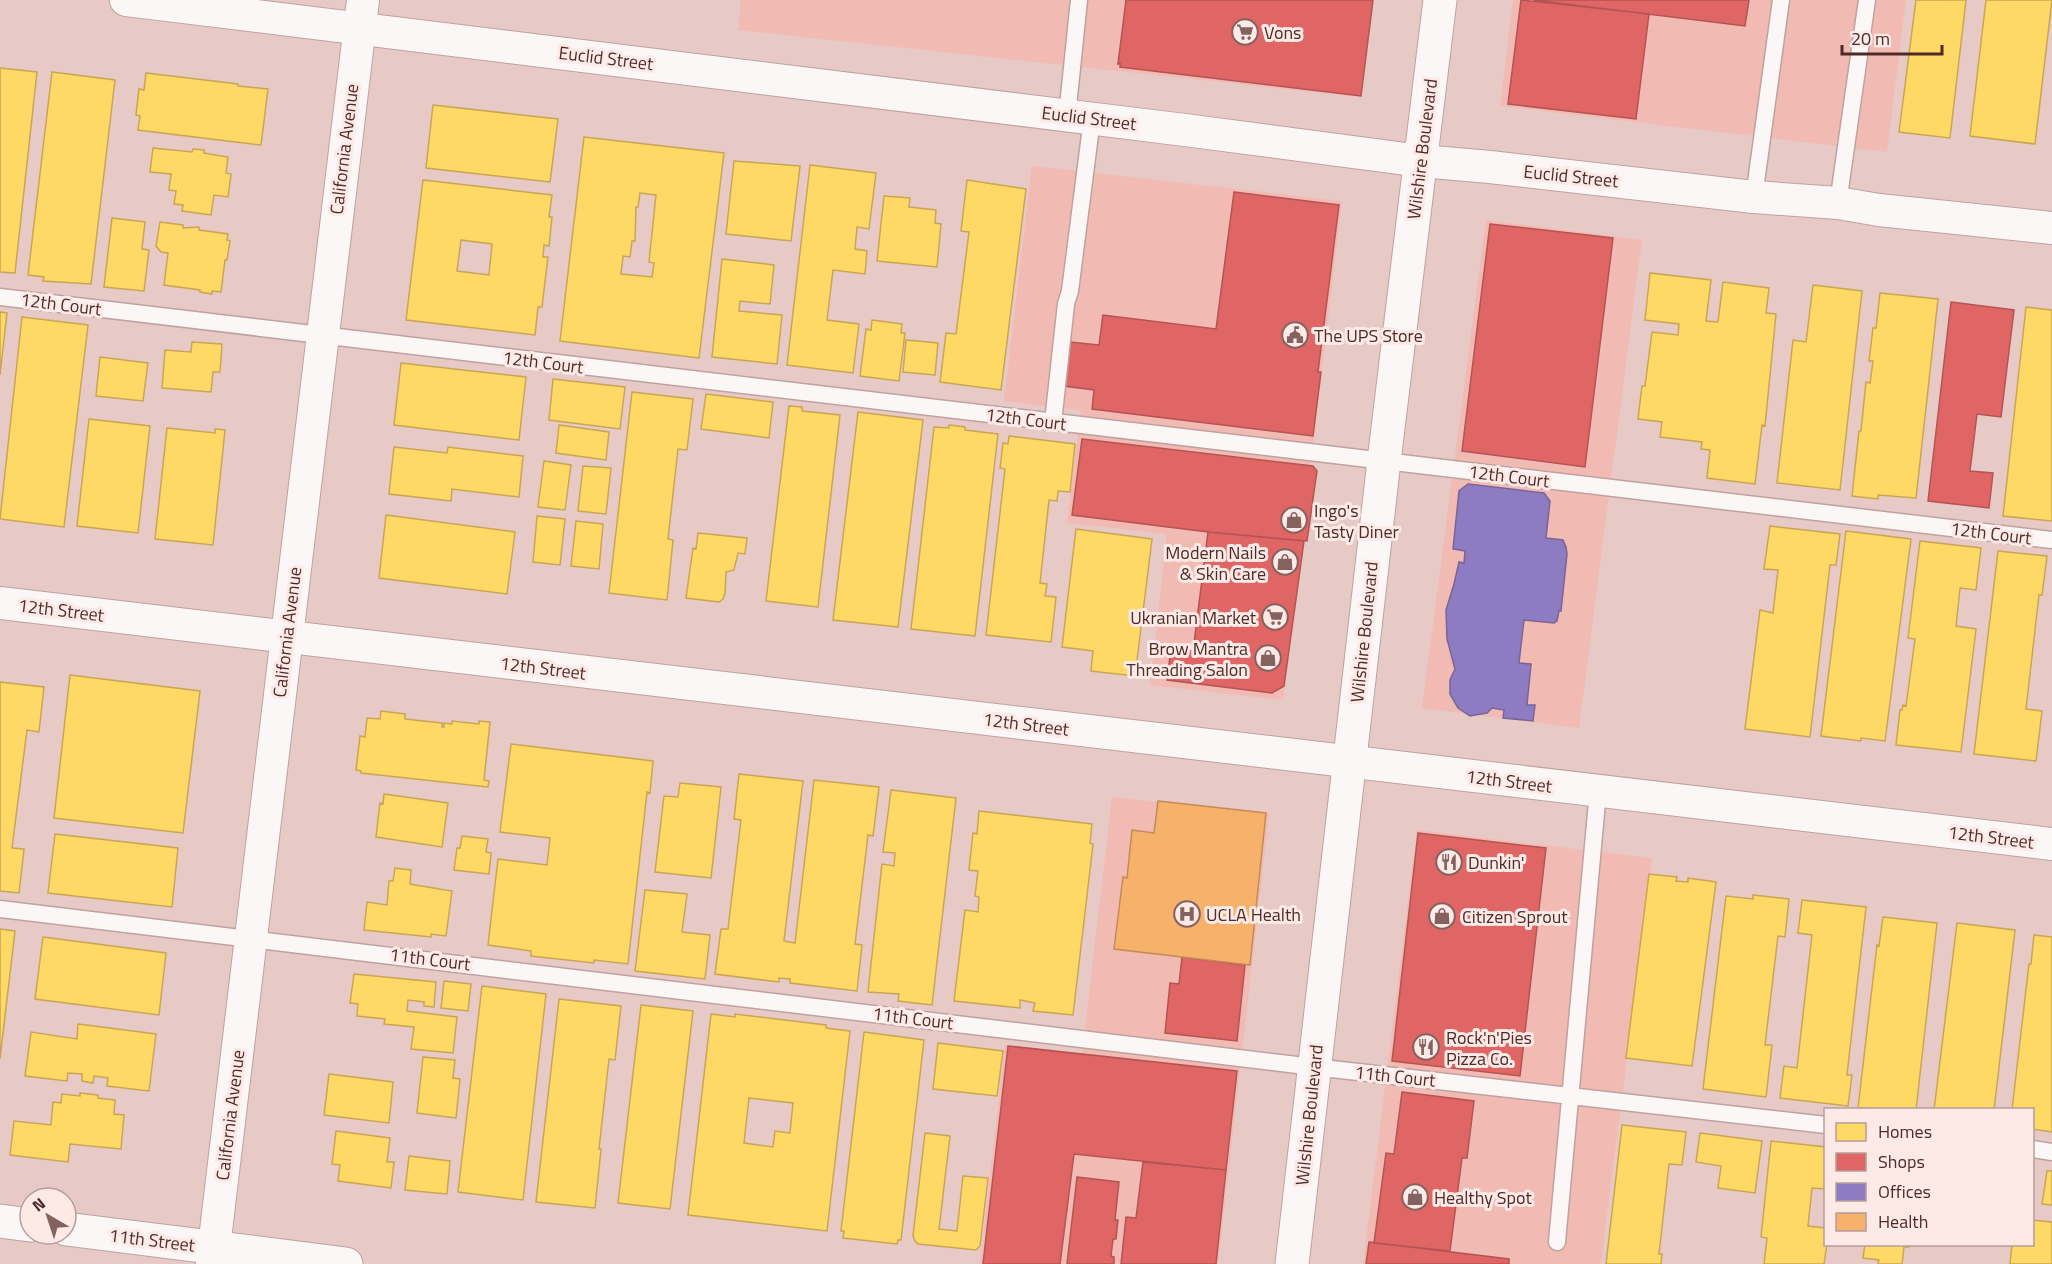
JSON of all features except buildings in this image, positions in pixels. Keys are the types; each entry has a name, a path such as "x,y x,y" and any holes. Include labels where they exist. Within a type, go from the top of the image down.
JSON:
{"main road":[{"name":"Wilshire Boulevard","path":"1292,1264 1384,461 1440,0"},
{"path":"0,1221 18,1223"},
{"name":"11th Street","path":"78,1231 213,1256 346,1264"}],"street":[{"name":"Euclid Street","path":"126,0 361,14 1079,118 1421,161 1754,197 1838,203 1879,210 2052,228"},
{"name":"California Avenue","path":"213,1256 361,14"},
{"name":"12th Street","path":"0,603 2052,844"}],"lane":[{"path":"1053,422 1066,304 1070,291 1079,118 1078,0"},
{"path":"1754,197 1781,0"},
{"path":"1838,203 1868,0"},
{"name":"12th Court","path":"0,297 2052,540"},
{"path":"1557,1242 1598,791"},
{"name":"11th Court","path":"0,909 1314,1067 1824,1125"},
{"path":"2034,1149 2052,1152"}],"shaded area":[{"path":"741,0 1370,0 1359,97 738,30"},
{"path":"1513,0 1906,0 1887,152 1500,106"},
{"path":"1032,166 1342,201 1283,700 1150,685 1167,534 1067,523 1081,410 1004,401"},
{"path":"1486,220 1642,240 1579,728 1422,708"},
{"path":"1112,797 1269,814 1218,1264 980,1264 1005,1045 1082,1053"},
{"path":"1417,830 1652,858 1601,1264 1363,1264"}],"place":[{"name":"Vons","path":"1245,32"},
{"name":"The UPS Store","path":"1295,335"},
{"name":"Ingo's Tasty Diner","path":"1294,520"},
{"name":"Modern Nails & Skin Care","path":"1285,562"},
{"name":"Ukranian Market","path":"1275,617"},
{"name":"Brow Mantra Threading Salon","path":"1268,658"},
{"name":"Dunkin'","path":"1449,862"},
{"name":"UCLA Health","path":"1187,914"},
{"name":"Citizen Sprout","path":"1442,916"},
{"name":"Rock'n'Pies Pizza Co.","path":"1426,1047"},
{"name":"Healthy Spot","path":"1415,1197"}]}
